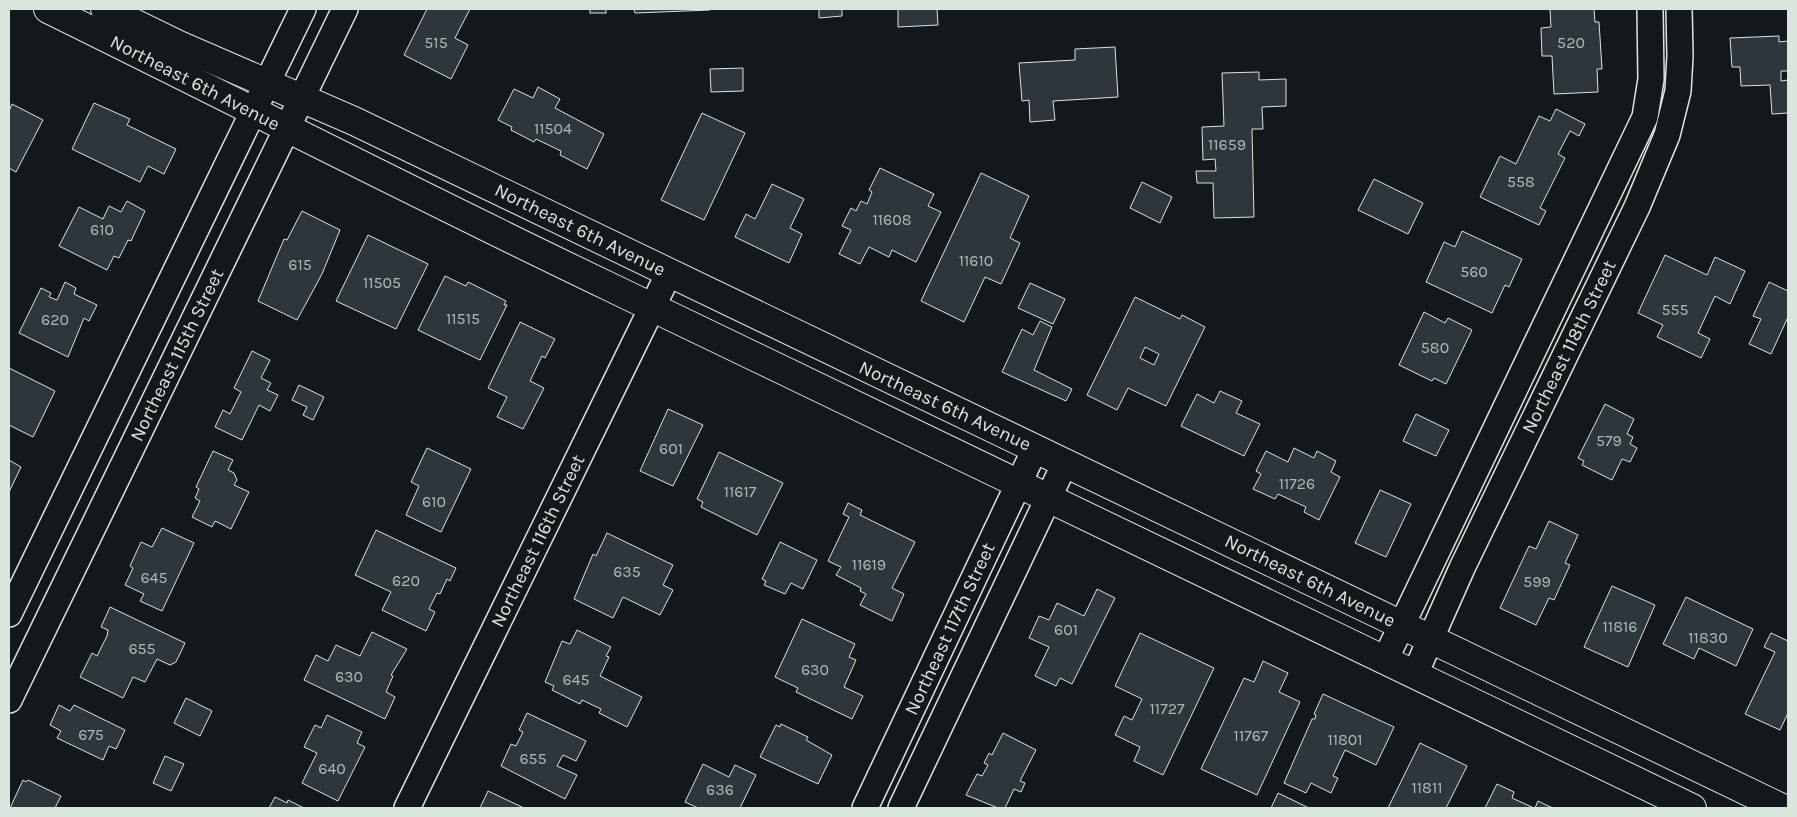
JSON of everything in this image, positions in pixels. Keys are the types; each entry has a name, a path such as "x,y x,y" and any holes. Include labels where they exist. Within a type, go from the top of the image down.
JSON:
{"main road":[{"name":"Northeast 6th Avenue","path":"48,9 252,110 286,129 652,307 1692,808"},
{"name":"Northeast 6th Avenue","path":"105,9 179,45 303,98 1782,808"}],"street":[{"name":"Northeast 115th Street","path":"9,614 252,110 303,9"},
{"name":"Northeast 115th Street","path":"9,700 345,9"},
{"name":"Northeast 118th Street","path":"1385,660 1645,116 1650,98 1652,79 1650,9"},
{"name":"Northeast 118th Street","path":"1415,674 1462,568 1637,207 1667,135 1678,92 1680,56 1679,9"},
{"name":"Northeast 116th Street","path":"407,808 669,273"},
{"name":"Northeast 117th Street","path":"865,808 1035,449"},
{"name":"Northeast 117th Street","path":"901,808 1048,497 1066,463"}],"building":[{"path":"427,9 470,9 455,38 468,45 451,79 404,55"},
{"path":"590,9 606,9 606,13 590,13"},
{"path":"634,9 710,9 710,10 635,13"},
{"path":"819,9 842,9 842,16 819,18"},
{"path":"898,9 937,9 938,25 898,27"},
{"path":"1550,9 1594,9 1595,22 1599,22 1602,69 1597,69 1598,92 1554,94 1552,56 1542,56 1541,28 1551,27"},
{"path":"1779,36 1779,42 1788,41 1788,71 1781,71 1781,81 1788,80 1788,113 1772,114 1770,85 1741,86 1740,67 1732,67 1730,38"},
{"path":"1115,47 1118,97 1053,101 1055,120 1030,122 1029,100 1022,101 1019,63 1075,60 1075,49"},
{"path":"743,68 743,91 711,92 710,69"},
{"path":"1259,72 1259,80 1286,79 1286,106 1262,107 1263,129 1252,129 1254,217 1214,218 1213,183 1197,183 1196,171 1216,171 1215,159 1203,160 1202,127 1224,126 1222,73"},
{"path":"538,87 560,99 555,108 604,134 587,169 560,155 561,151 536,139 534,142 511,130 512,127 498,120 514,89 533,98"},
{"path":"94,103 130,119 127,125 176,149 164,174 148,166 140,182 72,149"},
{"path":"12,104 43,120 16,172 9,168 9,111"},
{"path":"1556,109 1585,124 1579,136 1570,131 1558,154 1565,158 1540,208 1546,211 1539,225 1480,197 1500,156 1516,164 1539,116 1550,121"},
{"path":"702,113 745,133 704,220 661,200"},
{"path":"880,168 934,194 928,206 941,212 916,262 892,250 889,257 869,247 860,264 839,254 851,230 842,226 851,208 856,211 861,201 867,204 872,192 869,190"},
{"path":"981,173 1029,196 1010,238 1020,243 1001,284 985,277 964,322 921,301"},
{"path":"1374,179 1423,203 1408,234 1358,210"},
{"path":"1142,182 1172,197 1160,223 1130,208"},
{"path":"772,184 804,199 790,228 802,234 789,263 735,237 746,214 755,219"},
{"path":"127,201 145,211 131,241 128,240 119,258 114,256 107,270 59,246 79,207 103,219 109,206 121,212"},
{"path":"302,211 340,230 322,274 297,320 258,301 284,239 287,240"},
{"path":"1462,231 1522,259 1509,287 1505,285 1492,313 1426,282 1444,242 1455,247"},
{"path":"368,235 428,264 396,329 336,301"},
{"path":"1665,255 1707,275 1715,257 1745,271 1730,304 1715,296 1698,333 1710,339 1701,358 1657,337 1663,325 1638,313"},
{"path":"445,276 466,286 468,282 506,301 504,305 507,305 480,360 418,330"},
{"path":"65,282 76,288 74,294 97,305 89,321 84,318 68,357 19,333 41,288 51,293 49,297 57,300"},
{"path":"1769,282 1788,291 1788,317 1771,354 1749,344 1761,319 1753,316"},
{"path":"1030,283 1065,299 1053,324 1018,308"},
{"path":"1135,297 1180,319 1182,315 1205,327 1166,406 1128,388 1117,410 1087,395","holes":["1145,347 1159,354 1154,365 1140,358"]},
{"path":"1424,312 1445,323 1448,318 1472,330 1446,384 1434,378 1432,381 1399,365"},
{"path":"1040,321 1052,327 1034,370 1072,389 1066,401 1002,372 1022,329 1033,335"},
{"path":"520,322 555,339 545,358 542,356 530,381 544,388 523,429 497,417 507,397 488,388"},
{"path":"252,351 270,360 261,378 271,383 267,390 278,395 270,411 259,405 242,440 215,427 223,410 230,414 241,392 234,388"},
{"path":"9,368 55,391 33,437 9,425"},
{"path":"299,385 324,397 313,420 303,415 307,407 292,400"},
{"path":"1220,391 1242,401 1236,413 1260,424 1244,456 1181,426 1197,394 1214,403"},
{"path":"1605,404 1634,419 1627,434 1633,437 1630,444 1637,448 1630,462 1622,459 1612,480 1582,465 1584,461 1578,458"},
{"path":"668,409 703,425 673,486 640,471"},
{"path":"1416,414 1449,430 1436,456 1403,441"},
{"path":"427,448 471,469 441,532 406,515 419,486 411,482"},
{"path":"1294,448 1314,458 1317,451 1336,461 1331,472 1340,477 1319,520 1304,512 1306,507 1278,494 1275,499 1253,489 1261,474 1256,471 1266,451 1288,462"},
{"path":"213,451 233,460 228,470 234,473 237,480 234,485 249,492 231,529 215,521 212,527 192,517 200,501 195,498 199,489 196,487"},
{"path":"719,452 783,483 757,535 701,507 703,502 697,499"},
{"path":"9,460 21,467 9,492"},
{"path":"1380,490 1411,504 1386,557 1355,543"},
{"path":"848,503 862,510 860,515 915,542 892,588 904,594 892,621 860,605 866,594 860,591 861,588 836,575 841,567 828,561 849,517 843,514"},
{"path":"1549,521 1578,535 1565,563 1570,565 1554,600 1549,598 1536,625 1500,608 1529,546 1536,549"},
{"path":"162,528 194,543 162,611 140,601 144,594 125,585 133,568 130,566 141,542 152,547"},
{"path":"376,530 456,568 450,581 447,579 440,594 437,593 429,609 435,612 426,631 382,610 391,592 355,575"},
{"path":"607,533 673,565 663,585 673,590 660,615 623,597 613,618 574,599 593,554 596,556"},
{"path":"780,542 817,560 803,589 791,583 785,594 764,585 766,581 762,579"},
{"path":"1612,586 1655,605 1628,667 1584,647"},
{"path":"1097,589 1115,598 1072,684 1060,678 1056,686 1035,676 1049,647 1029,638 1039,616 1049,620 1057,603 1084,616"},
{"path":"1686,597 1753,629 1736,666 1699,648 1694,659 1663,644"},
{"path":"110,607 185,643 176,662 170,665 157,659 145,682 133,677 123,698 80,677 92,653 97,656 107,636 108,630 101,627"},
{"path":"802,619 855,644 849,657 856,660 844,687 863,696 852,719 796,692 798,688 775,677"},
{"path":"577,630 611,647 606,656 609,657 600,676 642,697 627,727 599,713 601,709 582,700 580,704 552,690 554,686 545,682 562,641 570,644"},
{"path":"372,632 407,649 391,675 393,676 386,692 395,697 385,719 304,680 316,655 328,661 336,645 360,656"},
{"path":"1140,633 1214,668 1163,775 1134,761 1140,747 1115,735 1124,716 1132,720 1142,699 1115,686"},
{"path":"1771,633 1788,641 1788,713 1780,730 1745,714 1775,652 1764,647"},
{"path":"1263,661 1288,673 1279,692 1300,702 1257,795 1201,769 1244,678 1254,682"},
{"path":"1323,694 1394,727 1376,765 1345,750 1333,776 1338,778 1331,793 1311,783 1306,793 1284,783 1312,719 1315,719 1316,715 1314,714"},
{"path":"186,698 212,711 200,736 174,723"},
{"path":"59,705 70,711 74,705 125,730 116,749 109,746 103,760 57,738 61,731 50,725"},
{"path":"527,713 586,741 576,761 563,755 557,766 577,775 565,799 501,766 511,744 516,746 523,732 519,730"},
{"path":"327,715 362,732 357,743 365,747 338,801 302,783 317,753 304,747 315,725 321,728"},
{"path":"781,724 808,737 806,740 832,755 818,784 760,757 776,725 780,727"},
{"path":"1003,733 1036,750 1020,781 1025,783 1021,792 1014,789 1005,808 998,808 966,795 977,774 982,776 988,765 984,763 989,753 992,755"},
{"path":"1420,743 1467,766 1446,808 1388,808"},
{"path":"165,756 184,764 171,791 153,783"},
{"path":"703,764 729,777 735,765 756,775 740,808 698,808 685,802"},
{"path":"23,780 26,782 28,780 61,796 55,808 10,808"},
{"path":"1497,784 1514,792 1512,798 1534,808 1485,808"},
{"path":"488,791 524,808 480,808"},
{"path":"1278,793 1309,808 1271,808"},
{"path":"275,797 287,803 288,800 304,808 269,808"},
{"path":"1538,801 1546,805 1553,808 1535,808"}]}
